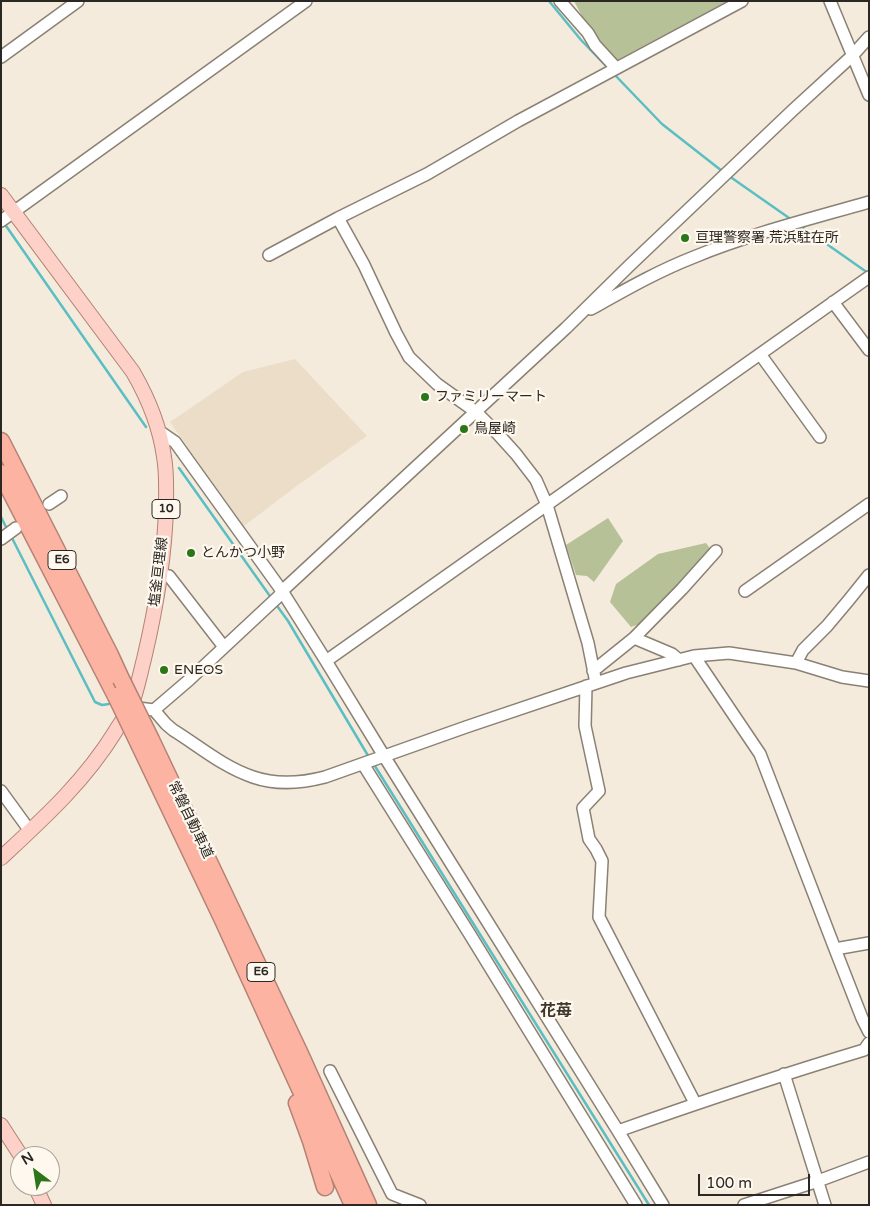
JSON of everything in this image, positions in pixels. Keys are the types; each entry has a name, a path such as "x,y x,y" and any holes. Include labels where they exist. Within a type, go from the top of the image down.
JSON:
{"highway":[{"name":"常磐自動車道","path":"1,441 110,655 223,920 353,1205"},
{"name":"常磐自動車道","path":"1,473 116,696 146,743 230,905 368,1205"},
{"path":"223,920 234,956 297,1104 325,1186"},
{"path":"300,1054 379,1205"}],"main road":[{"name":"塩釜亘理線","path":"1,195 8,216 130,366 141,385 159,431 164,455 166,486 161,575 149,637 130,707 97,759 71,791 1,858"},
{"path":"1,1125 15,1146"}],"street":[{"path":"1,57 78,1"},
{"path":"8,216 306,1"},
{"path":"560,1 588,33 612,70"},
{"path":"269,255 427,174 518,121 742,1"},
{"path":"830,1 869,95"},
{"path":"154,710 267,608 579,316 629,266 852,56 869,37"},
{"path":"579,316 652,275 694,257 750,237 869,202"},
{"path":"338,218 364,265 409,357 438,384 476,412 497,433 536,480 547,505 588,645 592,680 585,726 599,792 583,808 589,839 602,861 598,917 695,1103"},
{"path":"326,661 867,278"},
{"path":"833,302 869,350"},
{"path":"760,354 820,437"},
{"path":"159,431 175,442 326,661 663,1205"},
{"path":"50,504 61,496"},
{"path":"745,591 869,504"},
{"path":"1,539 16,528"},
{"path":"592,680 682,589 716,551"},
{"path":"161,575 169,576 224,647"},
{"path":"796,663 803,650 832,620 869,575"},
{"path":"634,638 672,654 679,660"},
{"path":"130,707 154,710 173,730 238,771 272,782 292,782 314,780 363,764 592,680 694,656 729,653 796,663 842,677 869,681"},
{"path":"694,656 760,754 835,950 869,1032"},
{"path":"363,764 636,1205"},
{"path":"1,790 27,834"},
{"path":"835,950 869,943"},
{"path":"618,1131 695,1103 864,1050 869,1043"},
{"path":"330,1071 392,1194 420,1205"},
{"path":"784,1074 825,1205"},
{"path":"744,1205 869,1162"}],"shaded area":[{"path":"295,359 367,436 244,526 170,422 243,372"}],"green space":[{"path":"574,1 728,1 615,61 589,30"},
{"path":"608,518 623,541 594,582 587,576 576,575 566,545"},
{"path":"706,543 712,551 643,623 631,627 610,602 616,584 658,554"}],"waterway":[{"path":"549,1 581,40 609,69"},
{"path":"613,73 662,124 722,171"},
{"path":"729,176 792,220"},
{"path":"4,223 146,427"},
{"path":"801,226 868,273"},
{"path":"179,468 272,599"},
{"path":"1,517 7,529"},
{"path":"11,536 95,702 102,705 109,704"},
{"path":"275,603 288,621 370,759"},
{"path":"373,763 649,1205"}],"place":[{"name":"亘理警察署 荒浜駐在所","path":"685,238"},
{"name":"ファミリーマート","path":"425,397"},
{"name":"鳥屋崎","path":"464,429"},
{"name":"とんかつ小野","path":"191,553"},
{"name":"ENEOS","path":"164,670"}],"district":[{"name":"花苺","path":"556,1012"}]}
